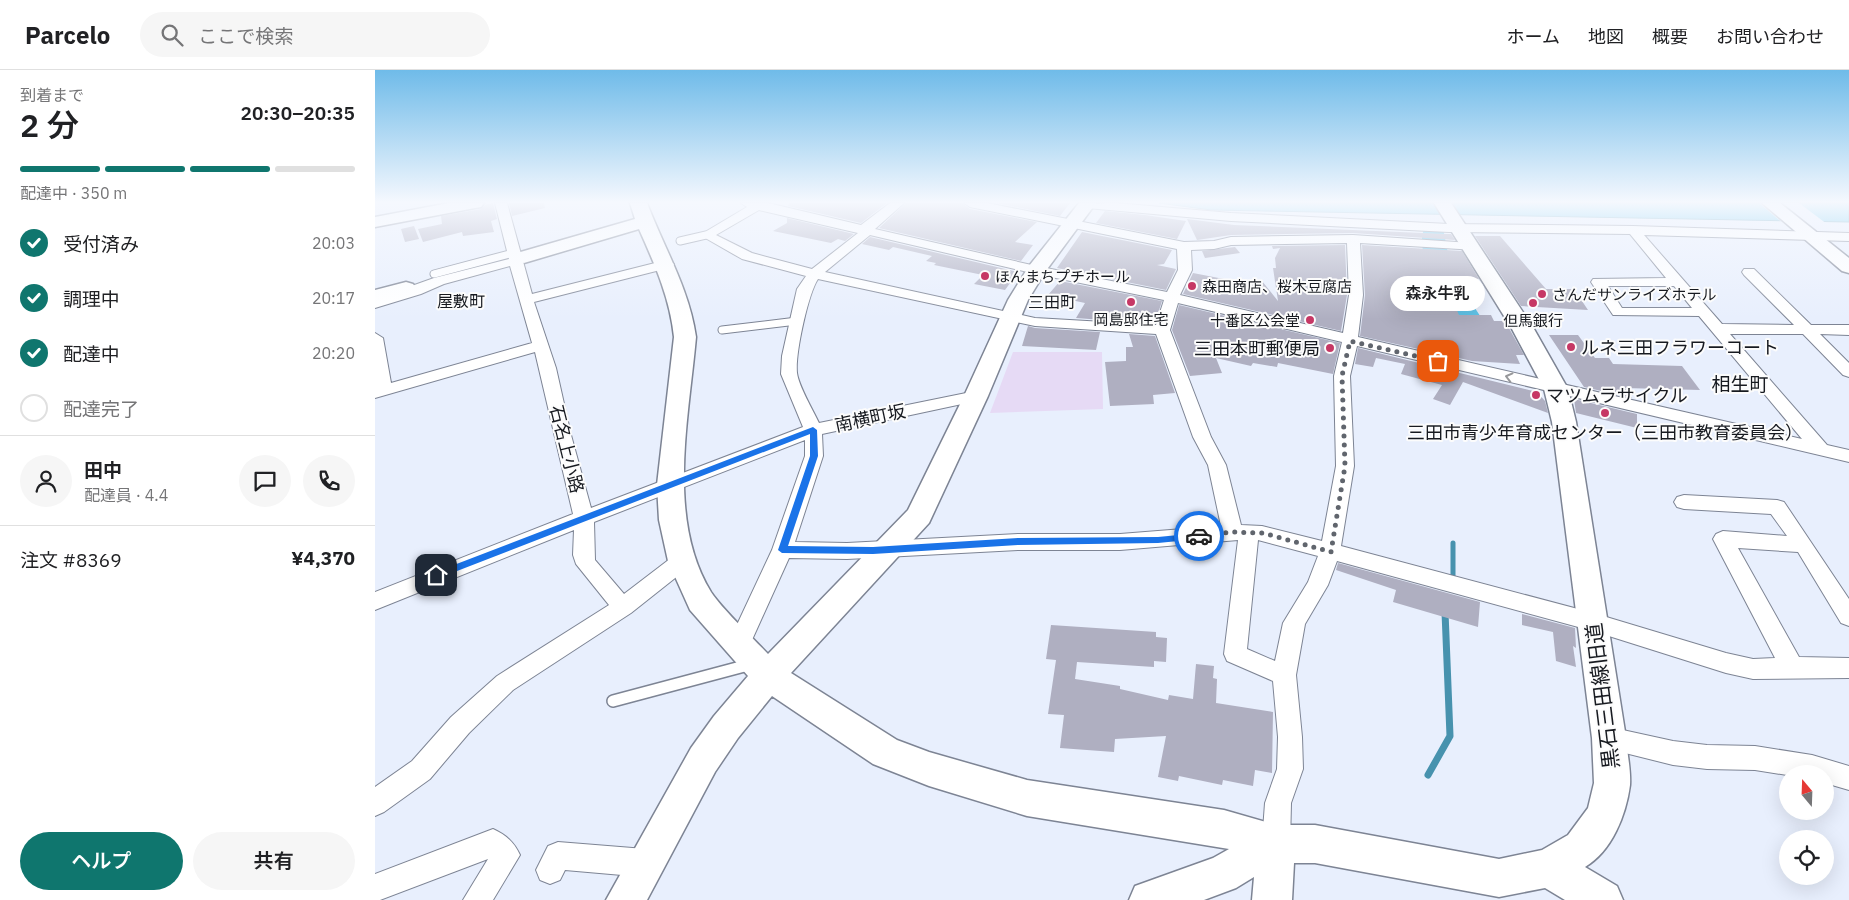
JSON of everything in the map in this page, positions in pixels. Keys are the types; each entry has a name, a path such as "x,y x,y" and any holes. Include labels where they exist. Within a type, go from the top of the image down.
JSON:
{"street":[{"path":"512,242 526,300 548,368"},
{"path":"375,304 559,242"},
{"path":"656,242 667,264 679,296 685,337 670,485 673,520 682,562 701,601 762,669 885,752 929,769 1027,798 1224,829 1276,844"},
{"path":"719,242 747,256 814,274 1010,318 1035,322 1162,330"},
{"path":"739,644 782,550 814,456 813,430 789,374 789,356 804,288 814,274 852,242"},
{"path":"919,242 1036,270 1172,297 1350,341 1713,423 1849,456"},
{"path":"627,900 645,863 703,760 762,669 887,550 919,516 976,396 1010,318 1036,270 1058,242"},
{"path":"1161,242 1184,246 1214,245 1228,242"},
{"path":"1272,900 1278,803 1290,768 1290,737 1284,675 1294,622 1317,586 1331,552 1345,466 1342,376 1350,341 1356,295 1356,259 1353,242"},
{"path":"1396,242 1432,244 1439,242"},
{"name":"黒石三田線旧道","path":"1276,844 1315,844 1499,878 1548,868 1581,848 1604,817 1612,783 1609,738 1564,422 1556,389 1523,329 1468,242"},
{"path":"1643,242 1821,449"},
{"path":"1825,242 1849,267"},
{"path":"1831,242 1849,252"},
{"path":"1184,246 1185,270 1172,297 1162,330 1202,437 1217,465 1230,513 1240,533 1247,557 1235,654 1284,675"},
{"path":"526,300 667,264"},
{"path":"1749,272 1849,372"},
{"path":"1678,282 1599,282 1618,312 1704,312"},
{"path":"375,296 405,288"},
{"path":"1719,329 1849,330"},
{"path":"375,338 380,392 541,345"},
{"name":"石名上小路","path":"548,368 562,435 584,518 583,555 585,564 623,607"},
{"name":"南横町坂","path":"375,601 813,430 976,396"},
{"path":"1735,487 1745,504"},
{"path":"1684,502 1777,507 1849,617"},
{"path":"782,550 887,550 1018,542 1158,540 1240,533 1263,533 1593,622 1726,663 1753,669 1792,667 1849,668"},
{"path":"1792,667 1723,539 1803,545"},
{"path":"375,802 421,770 460,725 505,683 623,607 682,562"},
{"path":"1609,738 1673,753 1707,757 1755,758 1812,767 1849,778"},
{"path":"375,888 493,844 506,855 477,900"},
{"path":"1149,900 1222,874 1276,844"},
{"path":"549,870 558,856 645,863"},
{"path":"1548,868 1603,900"}],"lane":[{"path":"434,274 517,257"},
{"path":"722,330 797,321"},
{"path":"613,701 762,669"}],"shaded area":[{"path":"1013,352 1102,352 1103,409 990,413"}],"building":[{"path":"865,242 890,242 1018,272 1005,290 974,284 983,275 934,265 936,263 926,261 932,256 893,247 889,250 862,244"},
{"path":"938,242 1015,242 1033,245 1021,261"},
{"path":"1075,242 1131,242 1172,250 1164,264 1157,265 1176,269 1166,290 1057,268"},
{"path":"1479,242 1505,242 1546,289 1574,289 1588,310 1521,306"},
{"path":"1345,245 1347,295 1341,331 1183,294 1193,273 1260,286 1262,281 1278,301 1273,268 1276,268 1275,258 1280,248 1273,249 1272,246"},
{"path":"1362,245 1462,251 1479,279 1472,279 1477,287 1447,287 1459,315 1491,315 1494,321 1505,321 1524,355 1516,355 1520,364 1472,361 1360,336 1365,295"},
{"path":"1235,247 1240,253 1205,258 1202,251"},
{"path":"1060,281 1162,301 1155,323 1104,318 1103,320 1076,318 1085,303 1048,295"},
{"path":"1179,305 1340,343 1333,374 1278,363 1277,367 1253,363 1251,366 1216,358 1222,373 1190,376 1172,330"},
{"path":"1028,326 1100,332 1096,350 1022,346"},
{"path":"1129,334 1155,336 1175,393 1153,395 1154,404 1110,406 1105,362 1126,361 1126,347 1133,347"},
{"path":"1549,335 1578,335 1595,358 1609,358 1613,364 1682,366 1700,390 1625,388 1632,398 1584,387"},
{"path":"1358,348 1537,392 1545,401 1548,413 1463,382 1450,405 1433,399 1442,385 1401,374 1405,364 1376,358 1373,367 1355,364"},
{"name":"三田市青少年育成センター（三田市教育委員会）","path":"1574,399 1637,414 1637,428 1576,413"},
{"path":"1338,563 1480,602 1478,627 1393,602 1396,590 1336,570"},
{"path":"1522,614 1575,628 1576,648 1573,646 1576,667 1556,661 1553,632 1522,625"},
{"path":"1051,625 1156,632 1156,637 1167,638 1166,662 1154,661 1154,667 1077,662 1075,679 1120,686 1120,689 1168,700 1169,695 1193,699 1196,664 1214,666 1213,678 1217,679 1216,703 1273,712 1272,773 1255,770 1253,786 1223,780 1222,785 1179,776 1178,781 1158,777 1166,736 1115,739 1114,752 1060,748 1064,715 1048,714 1056,660 1046,659"}],"waterway":[{"path":"1434,242 1438,264 1453,295 1490,351"},
{"path":"1453,543 1453,578"},
{"path":"1428,775 1450,736 1445,612"}],"way so far":[{"path":"1199,536 1232,532 1263,533 1331,552 1345,466 1342,376 1350,341 1438,361"}],"place":[{"name":"ほんまちプチホール","path":"985,276"},
{"name":"森田商店、桜木豆腐店","path":"1192,286"},
{"name":"さんだサンライズホテル","path":"1542,294"},
{"name":"岡島邸住宅","path":"1131,302"},
{"name":"但馬銀行","path":"1533,303"},
{"name":"十番区公会堂","path":"1310,320"},
{"name":"ルネ三田フラワーコート","path":"1571,347"},
{"name":"三田本町郵便局","path":"1330,348"},
{"name":"森永牛乳","path":"1438,361"},
{"name":"マツムラサイクル","path":"1536,395"},
{"name":"三田市青少年育成センター（三田市教育委員会）","path":"1605,413"}],"district":[{"name":"屋敷町","path":"461,301"},
{"name":"三田町","path":"1052,302"},
{"name":"相生町","path":"1740,384"}],"route":[{"path":"436,575 813,430 814,456 782,550 847,551 1018,542 1120,542 1199,536"}]}
